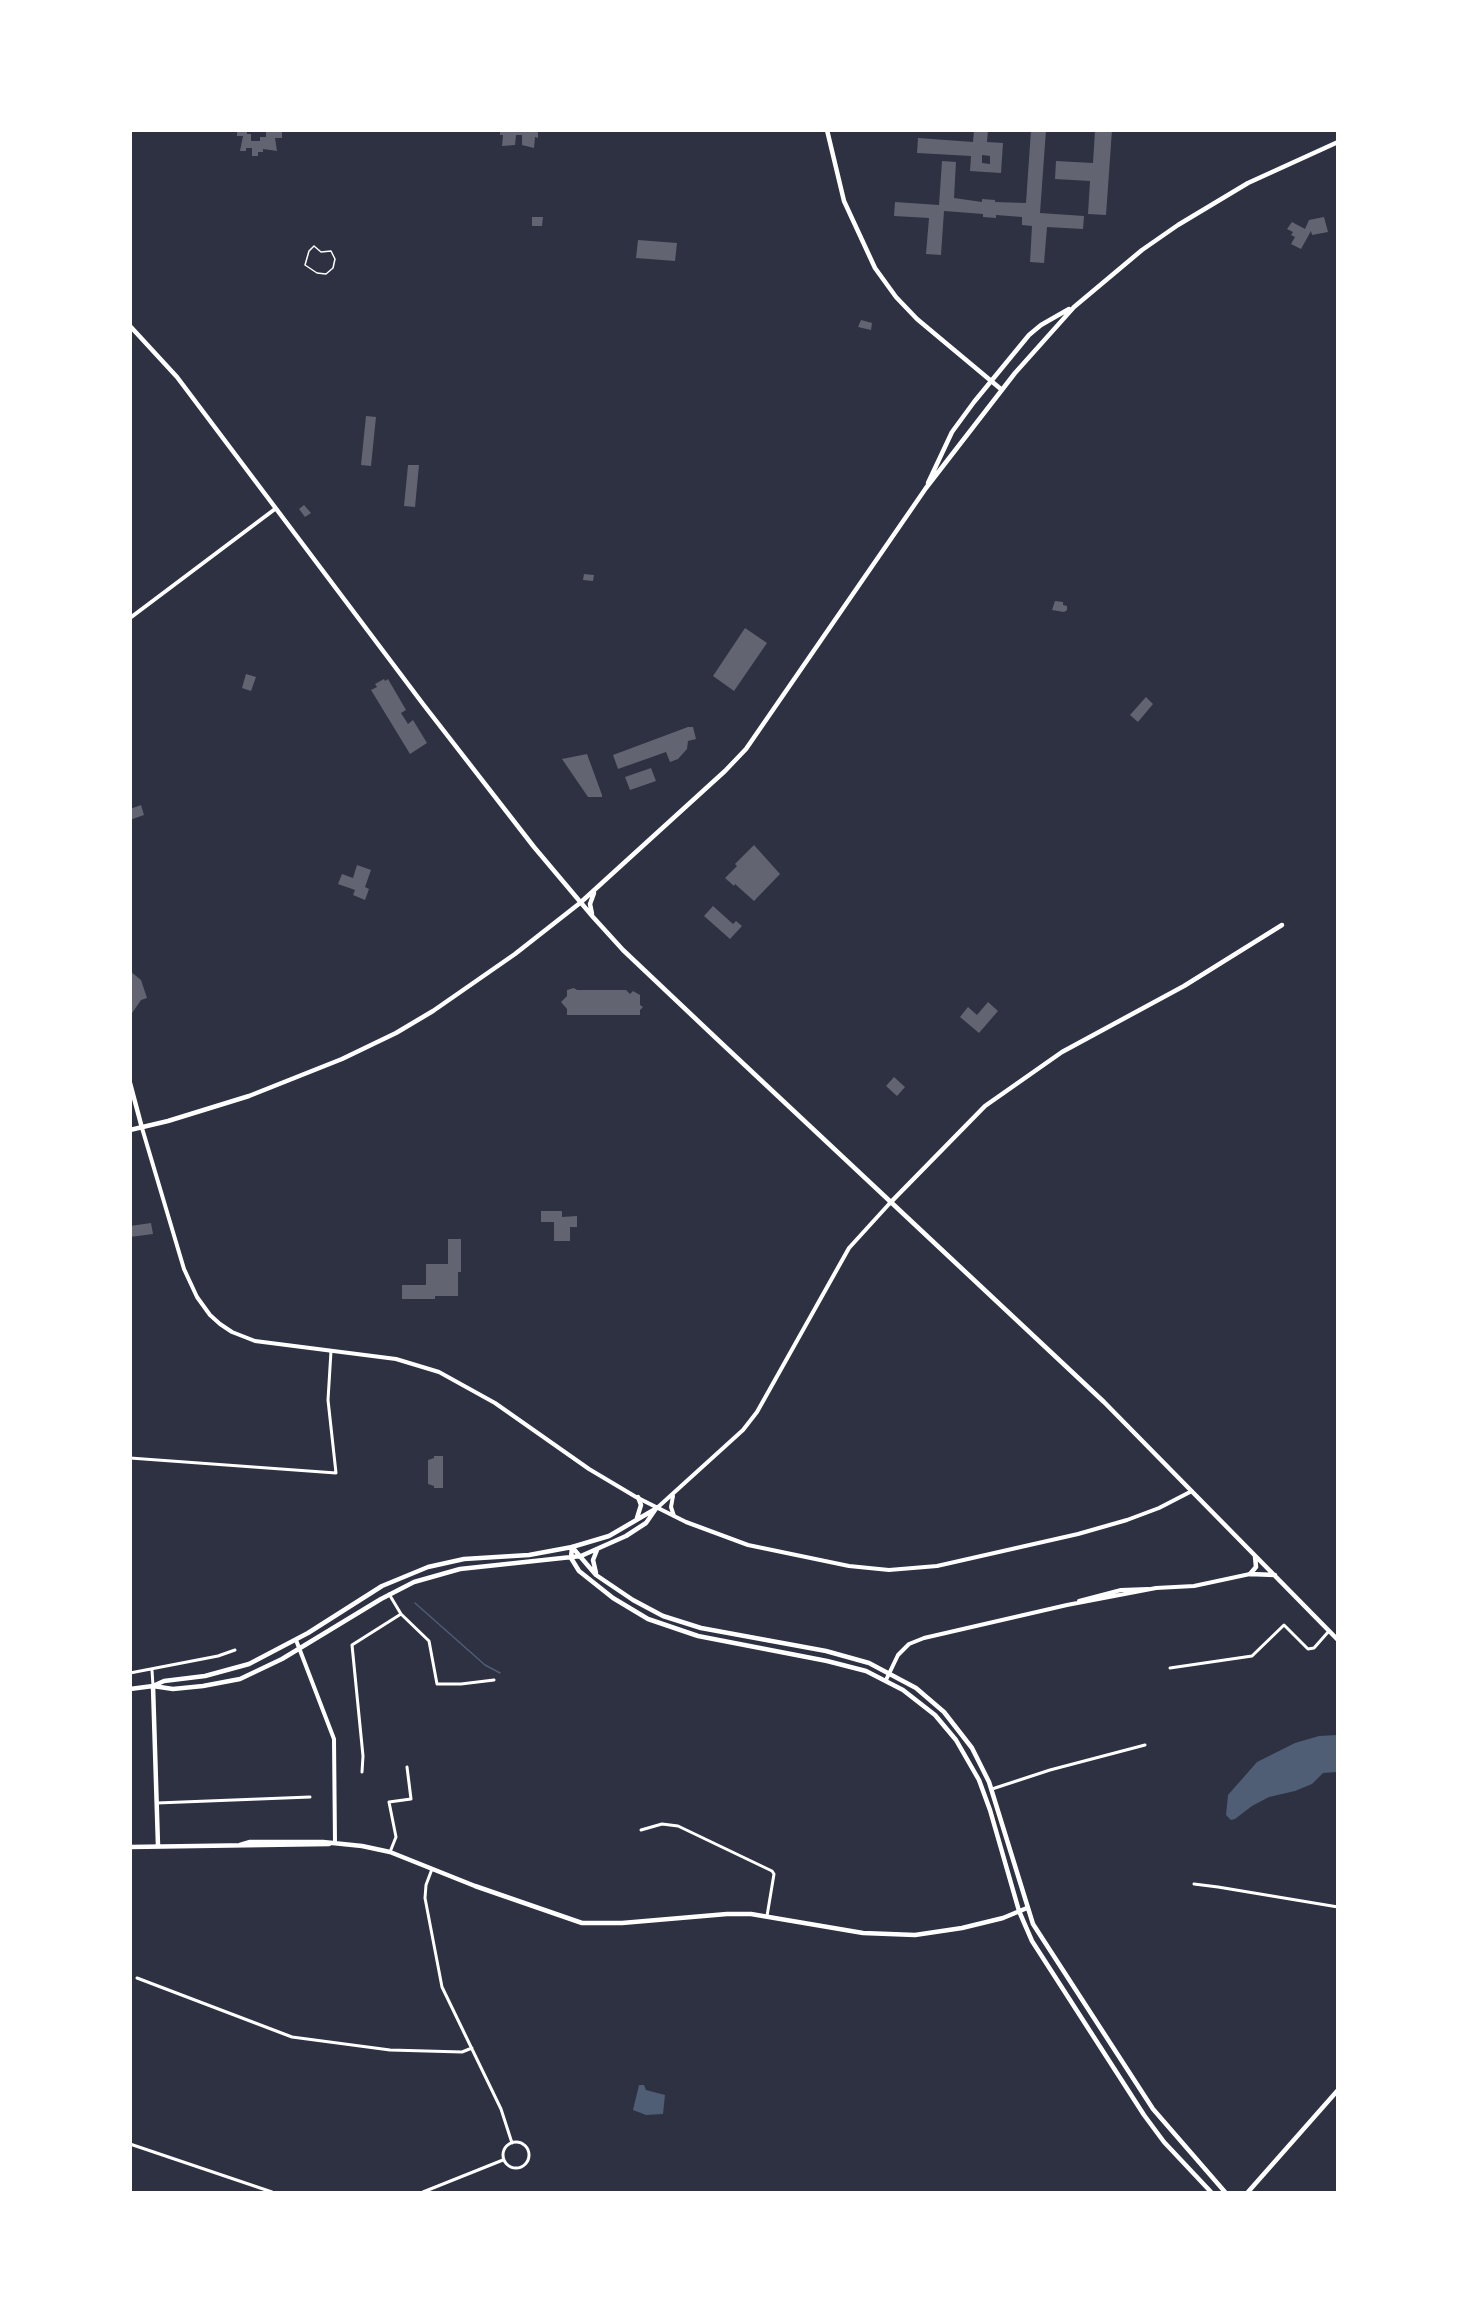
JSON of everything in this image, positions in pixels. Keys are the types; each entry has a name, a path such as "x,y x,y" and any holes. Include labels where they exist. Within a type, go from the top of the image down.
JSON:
{"main road":[{"path":"827,130 844,201 875,268 917,319 1002,390"},
{"path":"130,1130 249,1096 342,1059 396,1033 433,1011 515,954 580,903 746,749 926,488 1002,390 1074,307 1142,250 1178,225 1248,183 1338,142"},
{"path":"926,488 952,432 991,381 1029,335 1041,325 1074,307"},
{"path":"130,326 177,377 534,848 623,950 1104,1402 1338,1640"},
{"path":"593,917 590,904 597,888"},
{"path":"890,1203 985,1106 1062,1052 1184,986 1282,925"},
{"path":"130,1083 142,1128"},
{"path":"638,1497 641,1505 638,1518"},
{"path":"153,1686 237,1668 264,1658 382,1586 428,1567 464,1559 529,1555 572,1547 609,1536 657,1508"},
{"path":"130,1689 153,1686 186,1688 232,1681 254,1674 300,1649 389,1594 421,1579 452,1571 581,1556 619,1540 646,1523 657,1508"},
{"path":"572,1547 596,1575 638,1603 674,1620 714,1631 858,1659 889,1672 927,1696 954,1723 972,1748 992,1789 1027,1908 1041,1938 1153,2109 1225,2193"},
{"path":"572,1547 571,1558 579,1571 591,1582 628,1608 666,1627 705,1638 845,1665 885,1680 929,1709 964,1753 986,1799 1019,1911 1032,1941 1144,2115 1164,2142 1211,2193"},
{"path":"596,1575 593,1565 597,1550"},
{"path":"1250,1574 1256,1567 1255,1556"},
{"path":"1250,1574 1275,1575"},
{"path":"153,1686 158,1846"},
{"path":"130,1847 240,1845 250,1842 363,1845 390,1852 554,1915 582,1923 645,1922 727,1914 767,1916 863,1933 915,1935 962,1928 1027,1908"},
{"path":"1248,2193 1338,2090"}],"street":[{"path":"130,618 275,509"},
{"path":"142,1128 184,1269 196,1297 210,1315 232,1332 255,1341 396,1359 416,1364 456,1380 503,1408 589,1469 657,1508 748,1545 849,1566 900,1569 955,1563 1078,1534 1159,1508 1190,1492"},
{"path":"657,1508 730,1443 757,1412 849,1248 890,1203"},
{"path":"130,1458 336,1473 328,1400 331,1351"},
{"path":"674,1516 671,1505 675,1492"},
{"path":"885,1680 898,1654 924,1638 1121,1590 1194,1586 1250,1574"},
{"path":"389,1594 400,1614 428,1639 432,1647 437,1684 494,1680"},
{"path":"362,1772 363,1756 352,1646 400,1614"},
{"path":"1170,1668 1252,1656 1284,1625 1308,1649 1314,1647 1329,1631"},
{"path":"296,1640 334,1739 335,1843"},
{"path":"130,1673 218,1656 235,1650"},
{"path":"152,1670 153,1686"},
{"path":"992,1789 1050,1770 1145,1745"},
{"path":"390,1852 396,1837 389,1803 411,1799 407,1767"},
{"path":"158,1803 310,1797"},
{"path":"641,1830 662,1824 678,1826 772,1871 774,1874 767,1916"},
{"path":"432,1869 426,1885 425,1898 442,1987 501,2109 512,2143"},
{"path":"1194,1884 1338,1907"},
{"path":"137,1978 292,2037 390,2050 462,2052 472,2048"},
{"path":"518,2142 527,2148 529,2154 526,2164 516,2169 511,2168 503,2160 505,2147 512,2143 518,2142"},
{"path":"130,2144 272,2193"},
{"path":"423,2193 503,2160"}],"path":[{"path":"314,246 321,252 331,250 335,259 333,268 326,274 317,273 305,265 309,251 314,246"}],"water":[{"path":"1337,1735 1337,1772 1323,1773 1312,1784 1269,1797 1235,1819 1231,1820 1226,1815 1228,1795 1257,1762 1295,1743 1319,1736"},
{"path":"639,2085 644,2085 646,2090 665,2095 663,2114 646,2115 633,2110"}],"building":[{"path":"237,130 247,130 247,134 251,134 251,141 260,141 260,137 266,137 266,130 280,130 282,138 275,138 277,151 263,149 263,152 258,152 258,156 252,156 252,148 240,151 243,136 237,136"},
{"path":"500,130 538,132 538,138 535,137 534,148 522,145 522,135 516,135 515,145 502,146 503,135 500,135"},
{"path":"974,130 988,130 987,142 1003,143 1001,173 970,171 971,156 917,153 918,138 973,142","holes":["982,155 990,156 990,164 982,163"]},
{"path":"1031,130 1046,130 1040,213 1084,216 1083,229 1047,227 1044,263 1030,262 1032,226 1022,225 1022,217 996,215 996,218 983,217 983,214 944,211 941,255 926,254 929,218 894,216 895,202 939,205 942,161 956,162 954,198 982,202 982,199 995,200 995,202 1026,203"},
{"path":"1095,130 1112,130 1106,215 1088,214 1090,181 1055,179 1056,161 1093,163"},
{"path":"532,217 543,217 542,226 532,226"},
{"path":"1324,217 1328,232 1312,235 1311,231 1301,249 1291,244 1295,237 1291,235 1293,232 1287,229 1292,222 1305,229 1309,220"},
{"path":"638,240 677,243 675,261 636,258"},
{"path":"861,320 872,323 871,330 858,327"},
{"path":"366,416 376,417 371,466 361,465"},
{"path":"408,465 419,465 415,507 404,506"},
{"path":"304,505 311,513 305,517 299,509"},
{"path":"584,574 594,575 593,581 583,580"},
{"path":"1055,601 1063,602 1067,610 1064,612 1052,610"},
{"path":"745,628 767,643 734,691 713,676"},
{"path":"246,674 256,677 251,691 242,688"},
{"path":"384,679 385,681 388,679 406,710 401,713 408,724 413,720 427,743 410,754 371,690 377,687 375,684"},
{"path":"1146,697 1153,704 1138,722 1130,715"},
{"path":"693,727 696,739 688,741 687,749 678,759 670,762 666,752 618,769 613,755"},
{"path":"587,754 602,797 588,797 562,759"},
{"path":"651,768 656,781 630,790 625,777"},
{"path":"141,805 144,815 130,820 130,809"},
{"path":"754,845 780,874 754,901 725,878"},
{"path":"357,865 371,870 365,887 369,889 365,900 353,895 355,890 338,884 342,874 353,878"},
{"path":"713,906 733,924 736,921 742,926 730,939 704,916"},
{"path":"130,971 141,980 147,998 141,1000 130,1016"},
{"path":"574,988 577,990 626,990 630,994 633,991 640,995 640,1005 643,1007 640,1015 567,1015 567,1009 561,1002 567,996 567,990"},
{"path":"988,1002 998,1011 979,1033 960,1017 968,1007 977,1015"},
{"path":"894,1077 905,1087 897,1096 886,1086"},
{"path":"541,1211 562,1211 562,1217 577,1216 577,1227 570,1227 570,1241 554,1241 554,1222 541,1222"},
{"path":"151,1223 153,1234 130,1237 130,1226"},
{"path":"448,1239 461,1239 458,1296 402,1299 402,1285 426,1285 426,1264 448,1264"},
{"path":"434,1456 443,1456 443,1488 434,1488 428,1484 428,1460"}],"waterway":[{"path":"415,1603 485,1665 500,1673"}]}
